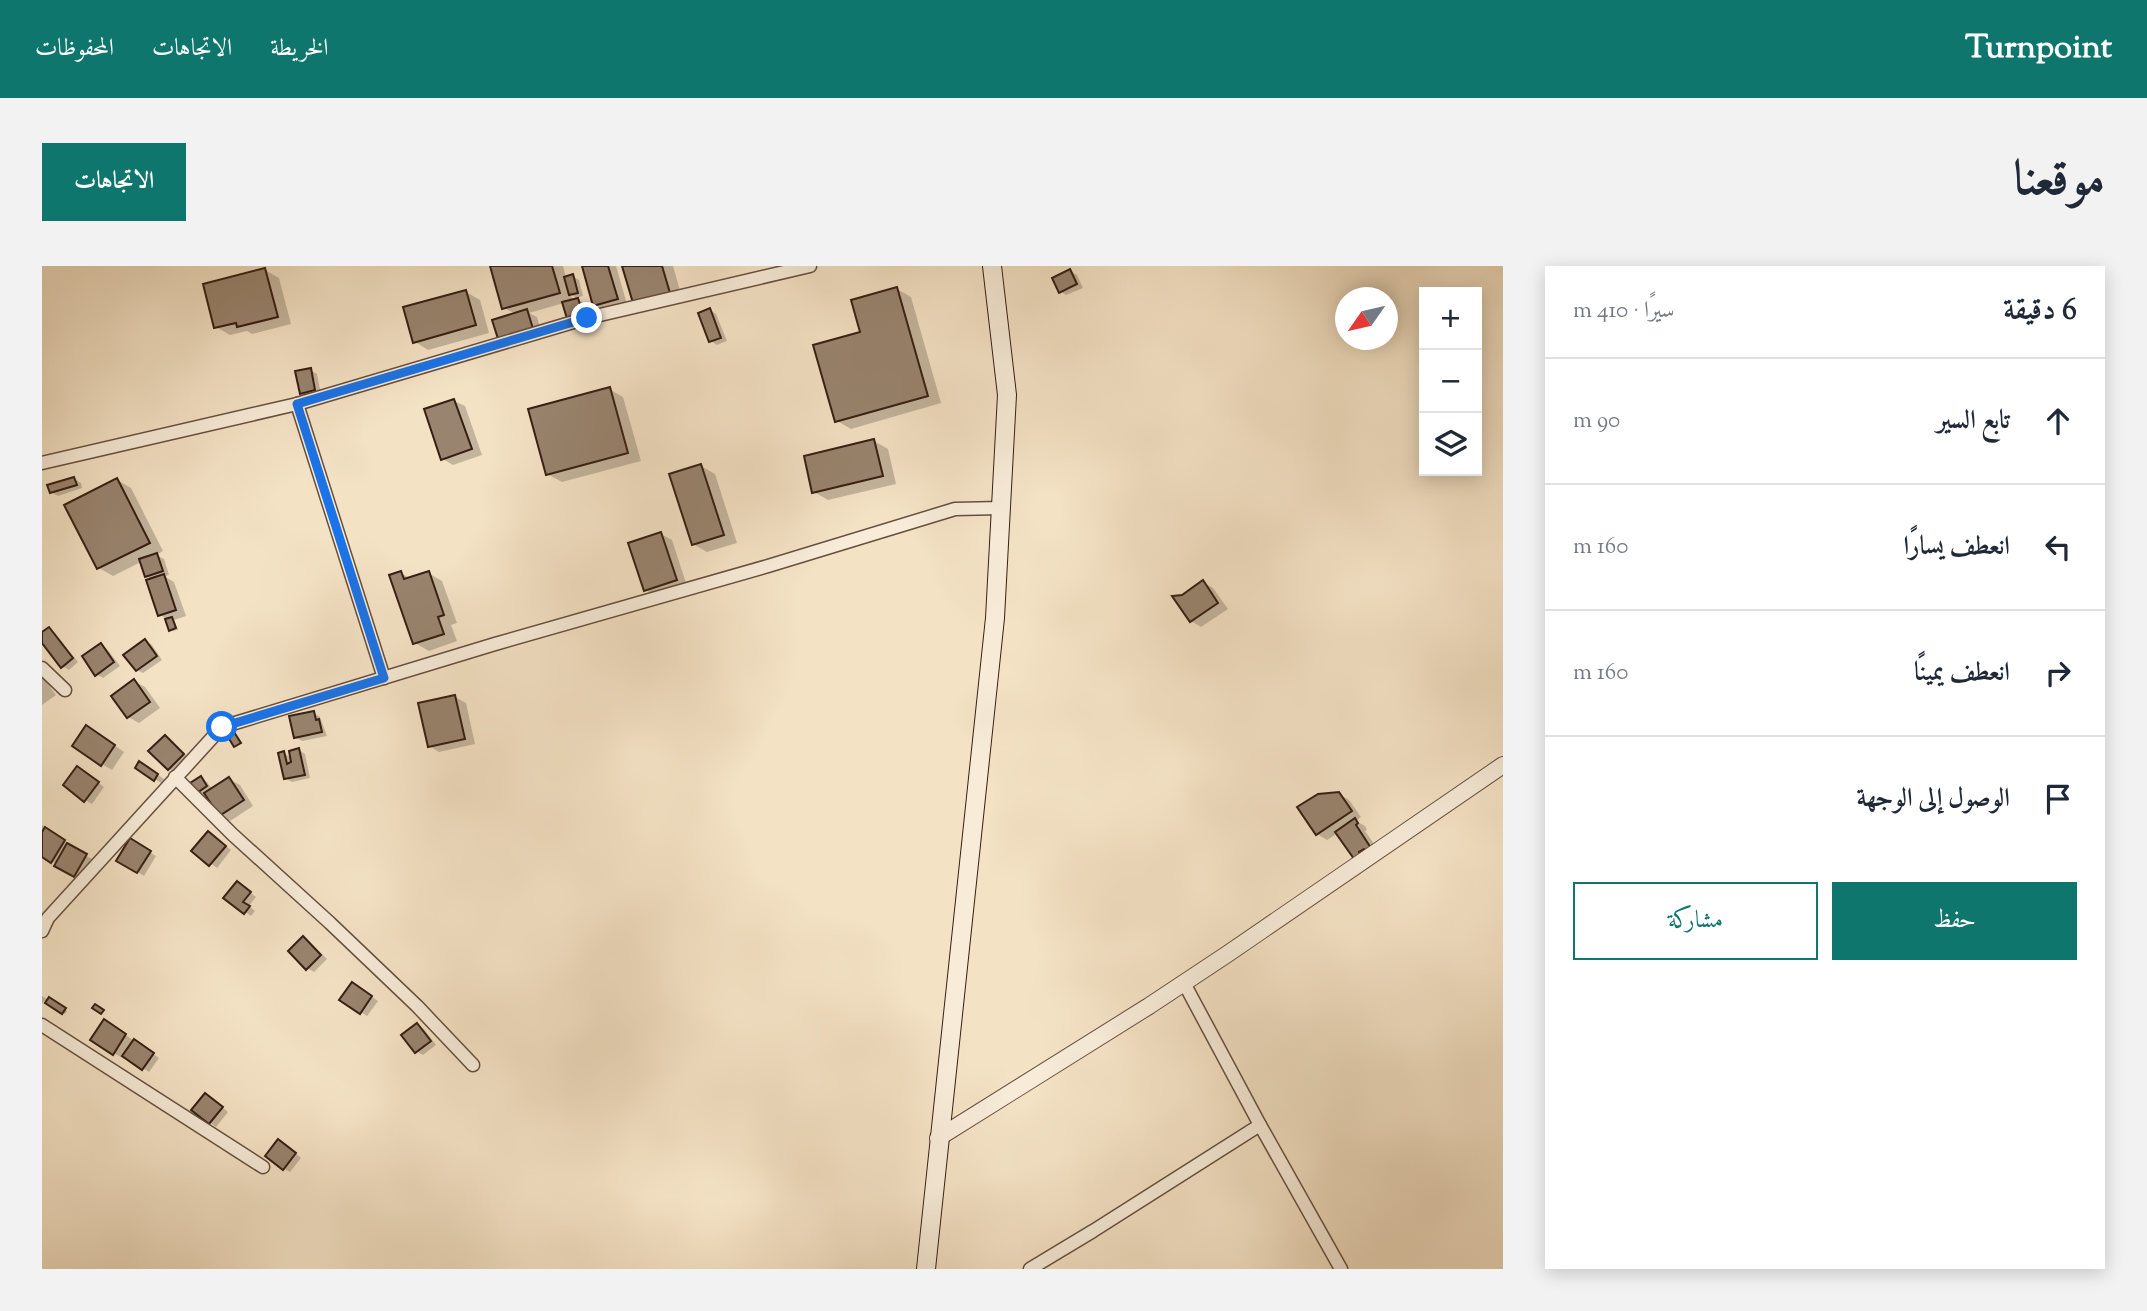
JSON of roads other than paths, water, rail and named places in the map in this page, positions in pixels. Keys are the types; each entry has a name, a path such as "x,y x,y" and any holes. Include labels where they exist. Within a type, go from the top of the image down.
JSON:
{"main road":[{"path":"926,1269 995,618 1007,395 992,266"}],"street":[{"path":"42,463 297,404 587,318 810,266"},
{"path":"297,404 384,678"},
{"path":"42,931 48,918 222,727 955,509 1001,508"},
{"path":"42,668 65,690"},
{"path":"938,1138 1184,983 1503,765"},
{"path":"175,777 232,834 417,1006 473,1065"},
{"path":"1184,983 1341,1269"},
{"path":"42,1025 263,1167"},
{"path":"1030,1269 1260,1125"}]}
